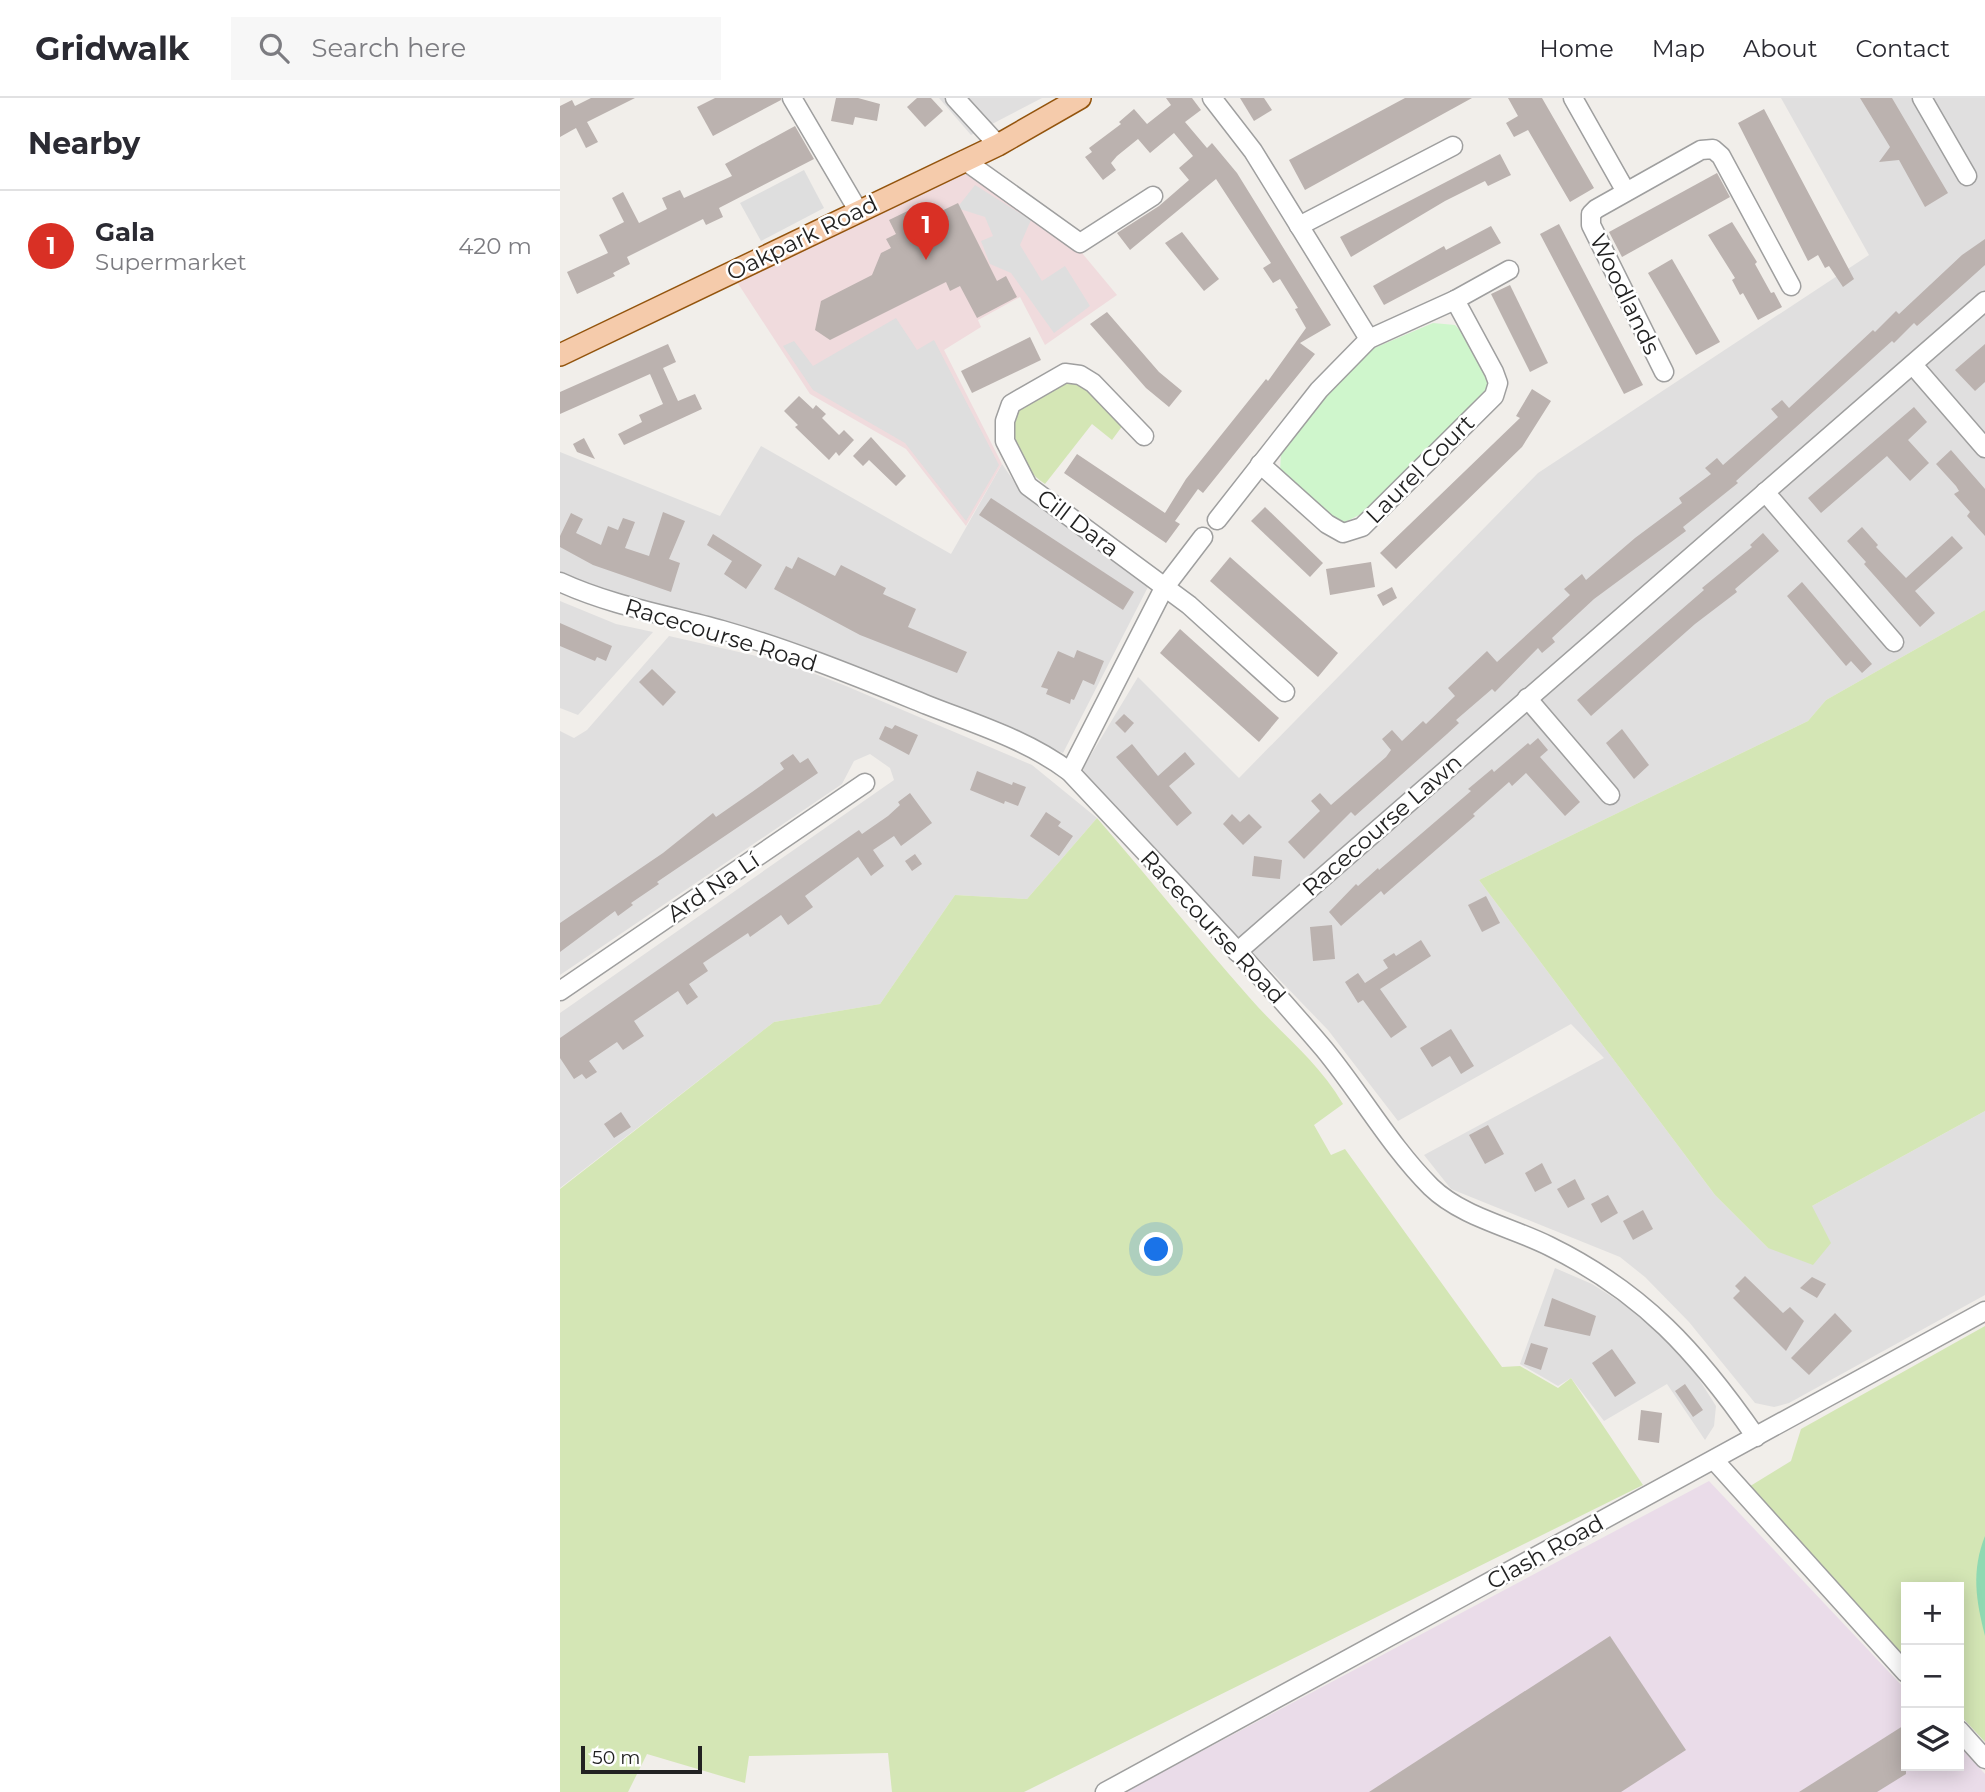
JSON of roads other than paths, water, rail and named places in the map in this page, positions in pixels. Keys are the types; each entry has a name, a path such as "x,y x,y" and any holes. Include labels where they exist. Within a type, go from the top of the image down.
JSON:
{"main road":[{"name":"Oakpark Road","path":"560,355 998,145 1080,98"}],"street":[{"path":"792,98 859,212"},
{"path":"955,98 998,145"},
{"path":"1212,98 1252,151 1369,339"},
{"path":"1573,98 1625,190"},
{"path":"1922,98 1967,176"},
{"path":"1299,226 1453,146"},
{"name":"Woodlands","path":"1664,372 1591,225 1591,214 1596,209 1625,190 1701,150 1713,149 1721,156 1791,286"},
{"path":"964,160 1080,243 1153,196"},
{"path":"1217,520 1319,390 1369,339 1455,300 1508,270"},
{"name":"Laurel Court","path":"1260,464 1326,524 1343,533 1362,527 1493,396 1498,383 1494,372 1455,300"},
{"name":"Racecourse Lawn","path":"1237,952 1985,301"},
{"path":"1913,365 1985,447"},
{"name":"Cill Dara","path":"1144,436 1093,383 1080,374 1065,373 1011,404 1005,421 1005,441 1028,486 1164,588"},
{"path":"1765,492 1894,642"},
{"path":"1070,772 1164,588 1203,537"},
{"name":"Racecourse Road","path":"560,582 600,599 723,631 795,654 982,726 1041,752 1070,772 1326,1052 1432,1188 1474,1214 1548,1245 1622,1287 1653,1313 1697,1358 1756,1437"},
{"path":"1164,588 1189,605 1285,692"},
{"path":"1527,698 1610,795"},
{"name":"Ard Na Lí","path":"560,991 865,783"},
{"name":"Clash Road","path":"1105,1792 1985,1311"},
{"path":"1714,1460 1901,1667"},
{"path":"1964,1736 1985,1759"}],"place":[{"name":"Gala","path":"926,260"}]}
